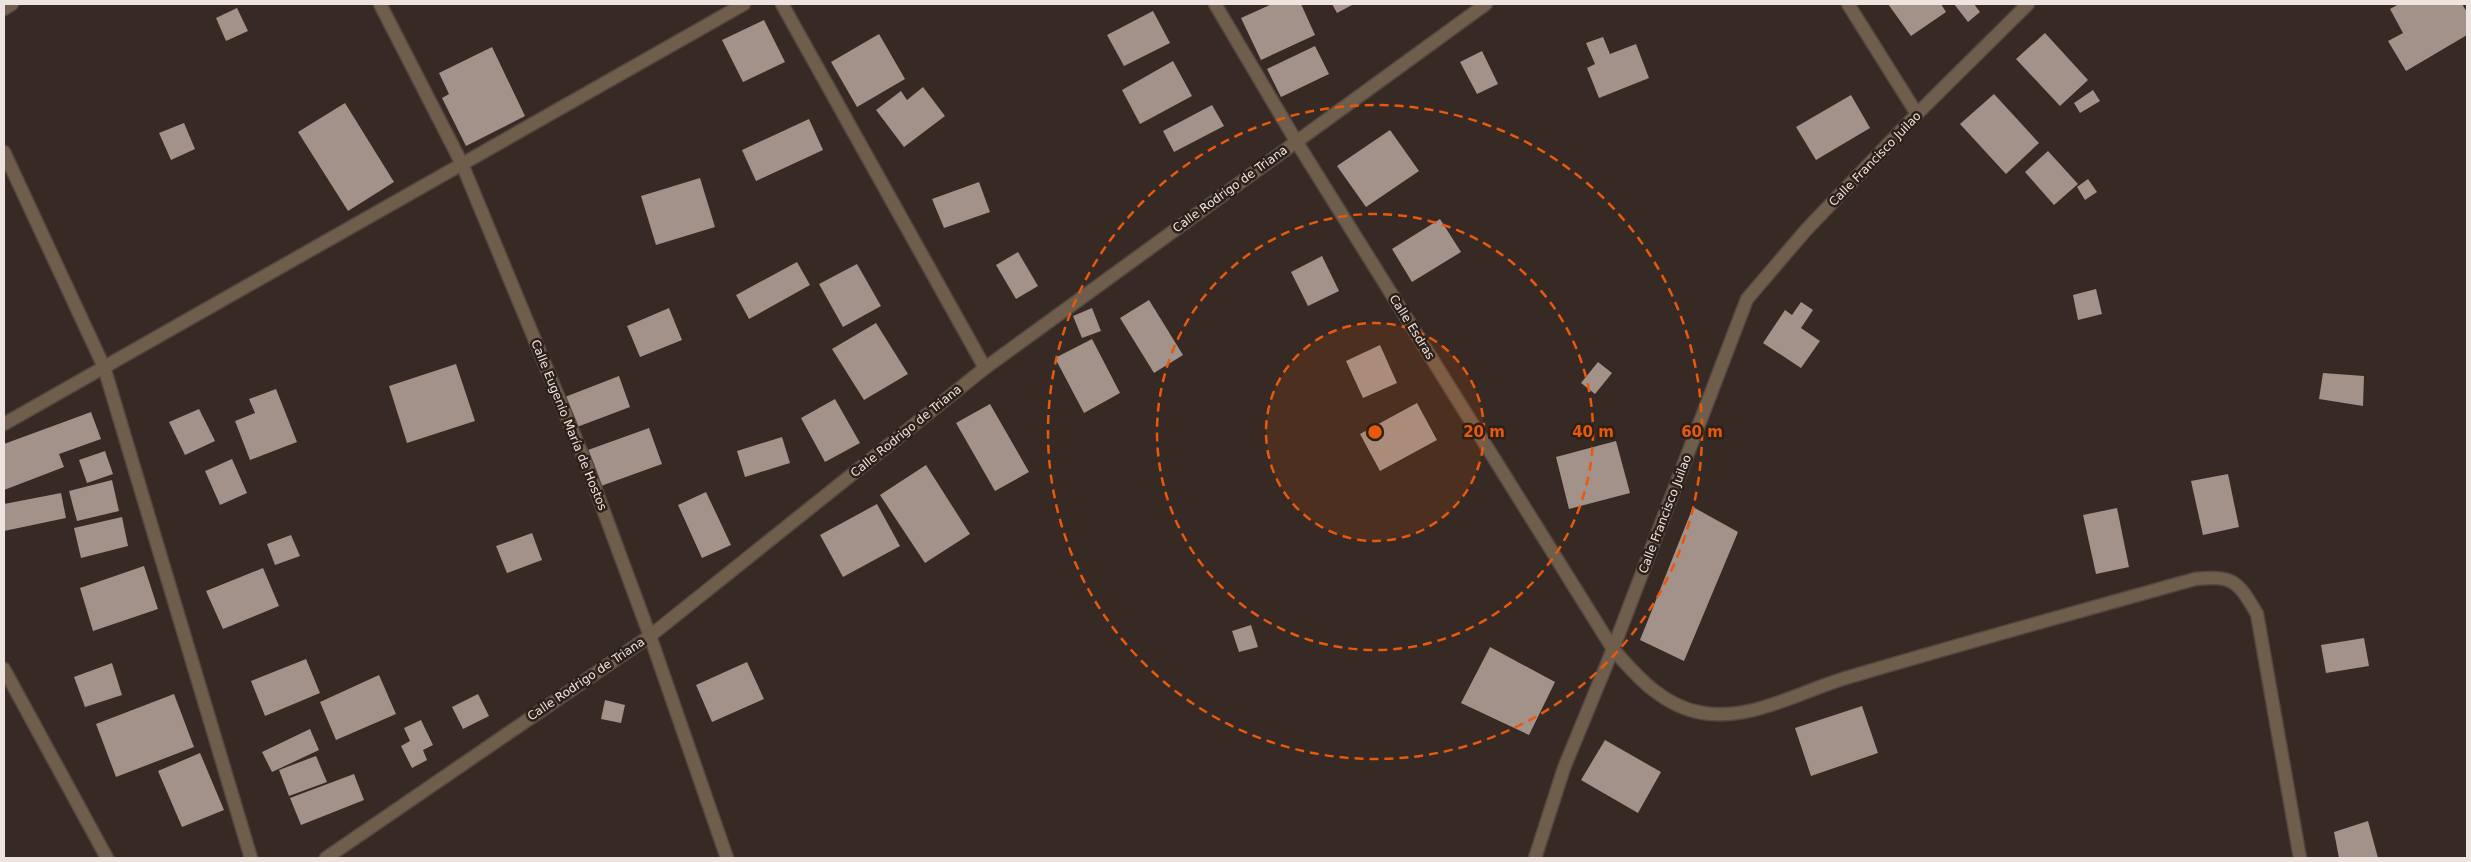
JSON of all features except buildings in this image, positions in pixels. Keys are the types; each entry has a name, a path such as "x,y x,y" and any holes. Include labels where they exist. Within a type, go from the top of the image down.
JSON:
{"street":[{"path":"4,9 12,4"},
{"name":"Calle Eugenio María de Hostos","path":"380,4 462,164 587,466 650,636 728,858"},
{"path":"4,424 744,4"},
{"path":"782,4 985,368"},
{"name":"Calle Esdras","path":"1215,4 1296,140 1613,649 1642,682 1670,702 1703,713 1737,713 1936,651 2195,579 2221,577 2236,584 2256,614 2300,858"},
{"name":"Calle Rodrigo de Triana","path":"326,858 650,636 985,368 1296,140 1486,4"},
{"path":"1848,4 1917,114"},
{"name":"Calle Francisco Juilao","path":"1535,858 1564,768 1613,649 1747,299 1806,230 1917,114 2028,4"},
{"path":"4,152 104,367 252,858"},
{"path":"4,669 107,858"}]}
